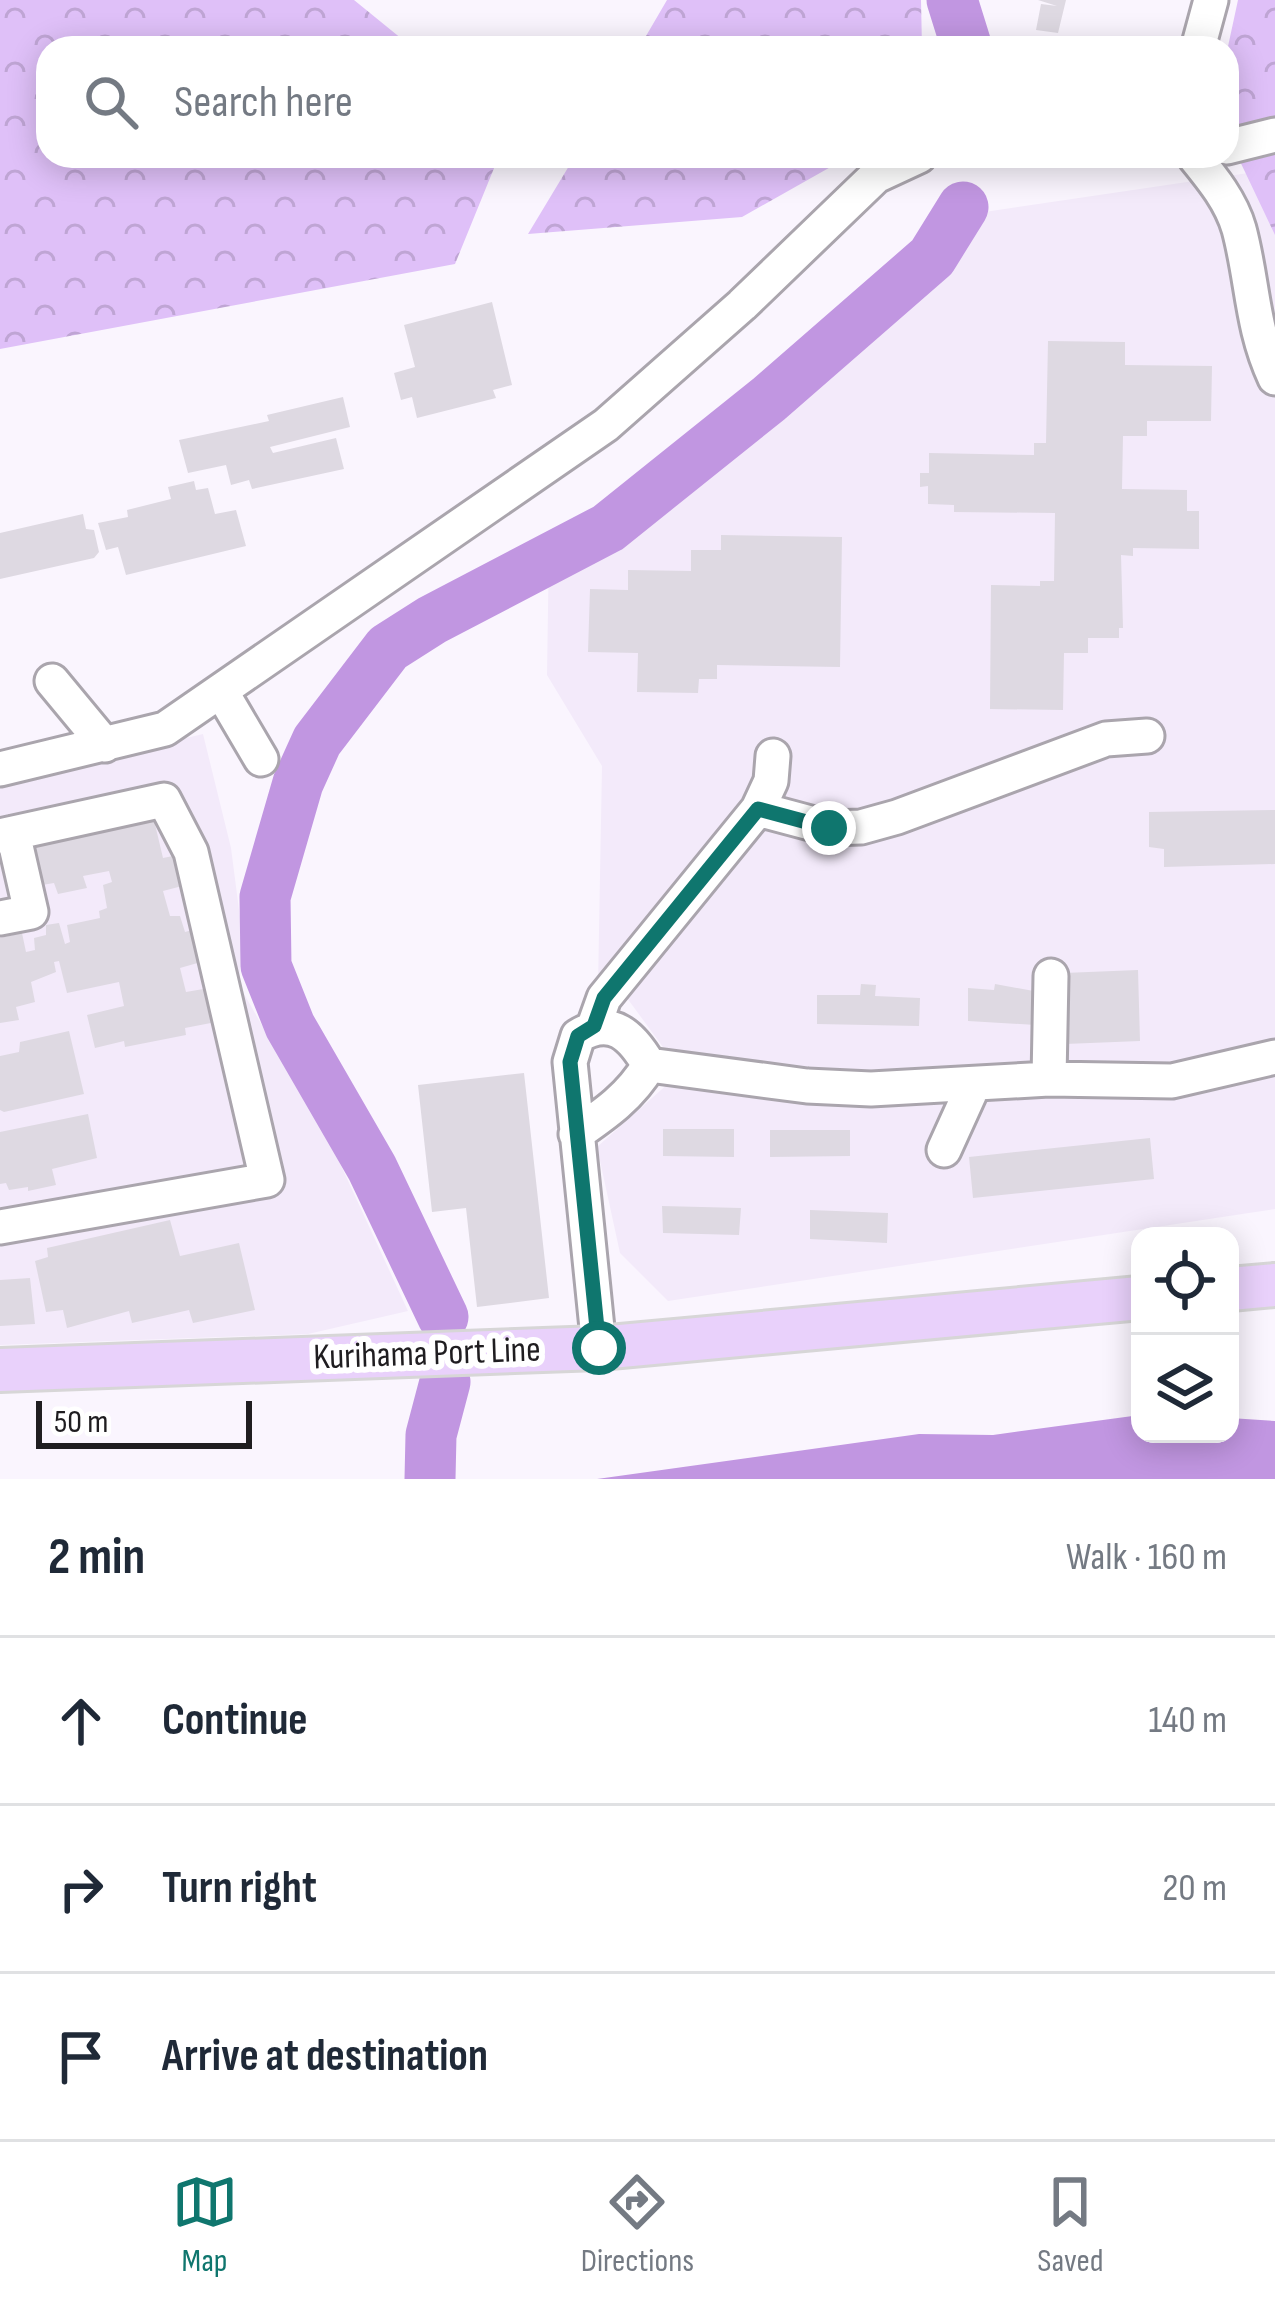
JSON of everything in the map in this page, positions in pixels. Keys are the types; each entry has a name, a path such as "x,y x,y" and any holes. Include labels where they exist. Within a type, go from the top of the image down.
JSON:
{"main road":[{"path":"1239,1288 1275,1285"},
{"name":"Kurihama Port Line","path":"0,1370 599,1348 1131,1299"}],"street":[{"path":"1201,36 1211,0"},
{"path":"1239,144 1275,136"},
{"path":"0,769 166,729 606,425 742,305 876,176 893,168"},
{"path":"1204,168 1220,188 1239,227 1250,303 1275,378"},
{"path":"52,681 105,745"},
{"path":"221,691 261,759"},
{"path":"758,809 829,828 861,826 1106,739 1147,736"},
{"path":"599,1348 570,1062 578,1036 594,1026 604,998 758,809 771,781 773,756"},
{"path":"0,918 31,912 7,835 164,800 191,852 267,1180 0,1227"},
{"path":"1049,1079 1051,976"},
{"path":"594,1026 617,1030 637,1044 649,1065"},
{"path":"649,1065 807,1086 871,1089 1049,1079 1172,1081 1275,1057"},
{"path":"576,1134 616,1107 649,1065"},
{"path":"944,1150 974,1084"}],"shaded area":[{"path":"1275,169 1275,1209 1131,1227 1131,1231 668,1301 620,1253 597,1147 670,1082 671,1058 627,998 598,987 602,766 547,675 549,543 971,214"},
{"path":"203,734 231,848 242,933 239,985 338,1159 408,1311 308,1334 0,1345 0,783"},
{"path":"1131,1416 1131,1443 1239,1443 1239,1419 1275,1421 1275,1479 597,1479 919,1434 993,1435"}],"green space":[{"path":"0,0 354,0 398,36 36,36 36,168 494,168 455,264 0,349"},
{"path":"667,0 921,0 922,36 646,36"},
{"path":"1238,0 1275,0 1275,235 1239,159 1239,36 1230,36"},
{"path":"568,168 829,168 742,217 528,234"}],"building":[{"path":"1038,0 1066,0 1058,33 1036,30 1041,4 1057,6"},
{"path":"492,302 512,385 493,390 496,398 417,418 412,397 401,400 394,373 415,367 404,325"},
{"path":"1048,341 1125,342 1125,365 1212,366 1211,421 1147,421 1147,436 1123,436 1122,489 1187,490 1187,511 1199,511 1199,549 1133,548 1133,556 1121,555 1123,628 1119,628 1119,638 1088,638 1088,653 1064,653 1063,710 990,709 991,585 1040,586 1040,581 1054,581 1055,513 954,512 954,505 928,504 928,486 920,487 920,473 929,473 929,453 1034,455 1034,443 1046,443"},
{"path":"343,397 350,427 270,447 273,453 336,438 344,469 252,489 249,480 231,485 226,465 188,473 179,440 269,421 267,415"},
{"path":"194,481 196,490 208,488 215,514 236,510 246,546 126,575 118,547 106,550 98,523 128,517 127,510 171,499 168,487"},
{"path":"83,514 86,529 94,530 99,552 94,558 0,579 0,533"},
{"path":"721,535 842,537 840,667 717,665 717,679 699,679 698,693 637,692 638,653 588,652 590,589 628,590 628,570 691,571 691,550 721,550"},
{"path":"1275,810 1275,864 1164,867 1164,849 1149,847 1149,812"},
{"path":"154,820 163,858 178,855 186,885 163,891 170,916 180,916 185,932 196,929 201,962 180,968 186,992 209,988 216,1022 185,1028 186,1035 95,1048 87,1015 124,1006 119,982 67,993 59,961 54,962 56,972 31,982 35,1002 16,1007 19,1020 0,1023 0,938 22,933 26,952 35,950 34,938 46,935 46,925 59,923 65,944 70,942 67,925 100,918 99,911 107,908 103,885 112,882 109,871 83,876 87,888 58,894 54,883 42,885 33,845"},
{"path":"1138,970 1140,1041 1065,1044 1064,973"},
{"path":"861,984 876,985 875,996 920,998 919,1026 817,1024 817,995 860,995"},
{"path":"995,984 1039,992 1036,1025 968,1021 968,988 994,990"},
{"path":"69,1031 84,1094 0,1110 0,1056 19,1052 20,1042"},
{"path":"524,1073 549,1298 477,1307 466,1208 432,1212 418,1085"},
{"path":"88,1114 97,1158 52,1169 56,1185 28,1191 28,1187 9,1190 6,1183 0,1184 0,1132"},
{"path":"663,1129 734,1129 734,1157 663,1156"},
{"path":"770,1130 850,1130 850,1156 770,1157"},
{"path":"1150,1138 1154,1179 973,1198 969,1157"},
{"path":"662,1206 741,1208 739,1235 663,1233"},
{"path":"810,1210 888,1213 887,1243 810,1239"},
{"path":"170,1220 180,1256 239,1243 255,1310 193,1323 189,1310 132,1323 129,1311 67,1328 63,1310 46,1312 35,1261 48,1257 47,1248"},
{"path":"30,1278 35,1324 0,1326 0,1280"}],"waterway":[{"path":"952,0 963,36"},
{"path":"443,1317 372,1168 290,1026 266,966 265,897 298,783 317,741 388,648 608,528 769,399 932,257 963,207"},
{"path":"430,1479 431,1435 445,1382"}],"route":[{"path":"599,1348 570,1062 578,1036 594,1026 604,998 758,809 829,828"}]}
